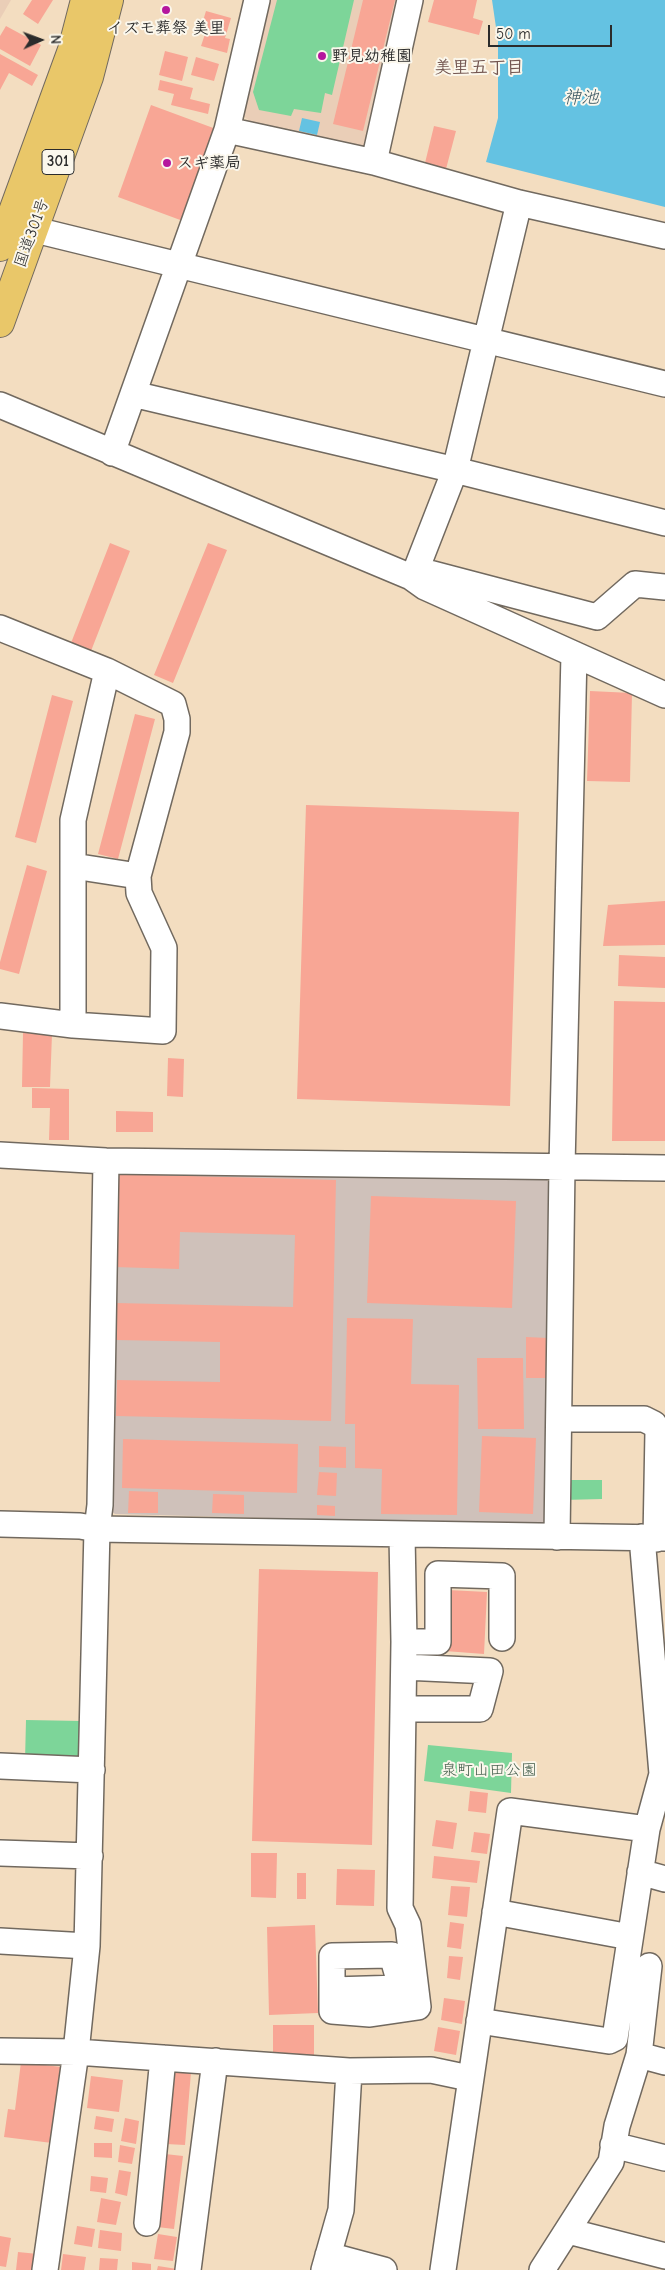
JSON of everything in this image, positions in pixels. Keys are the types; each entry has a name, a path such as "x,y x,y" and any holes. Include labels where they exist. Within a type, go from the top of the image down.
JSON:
{"highway":[{"name":"国道301号","path":"0,323 10,230 72,50 85,0"},
{"name":"国道301号","path":"10,230 89,77 110,0"}],"street":[{"path":"112,453 227,130 257,0"},
{"path":"374,162 410,0"},
{"path":"227,130 374,162 519,203 665,236"},
{"path":"413,573 455,470 519,203"},
{"path":"10,230 178,265 665,384"},
{"path":"133,394 455,470 665,523"},
{"path":"0,405 112,453 413,573 597,617 635,584 665,587"},
{"path":"413,573 425,587 665,695"},
{"path":"0,628 107,671 174,704 177,719 177,732 138,876 140,893 164,948 164,1031 74,1025 0,1016"},
{"path":"557,1537 562,1166 574,654"},
{"path":"74,1025 73,820 107,671"},
{"path":"73,866 138,876"},
{"path":"0,1155 106,1162 665,1168"},
{"path":"45,2270 76,2052 87,1946 97,1528 100,1505 106,1162"},
{"path":"542,2270 611,2162 617,2126 639,2055 643,1959 640,1872 646,1829 662,1783 654,1538 658,1431 654,1424 644,1419 559,1418"},
{"path":"0,1524 402,1535 654,1538"},
{"path":"402,1535 404,1667 400,1908 408,1925 418,2007 404,1998 332,1990 332,1956 392,1955 404,1998"},
{"path":"404,1642 438,1642 438,1574 502,1576 502,1638"},
{"path":"403,1709 480,1709 490,1671 404,1667"},
{"path":"0,1766 92,1770"},
{"path":"442,2270 510,1811 646,1829"},
{"path":"0,1853 90,1856"},
{"path":"640,1872 665,1879"},
{"path":"495,1912 643,1959"},
{"path":"0,1941 87,1946"},
{"path":"479,2021 609,2041 615,2038 643,1959"},
{"path":"0,2051 76,2052 349,2071 431,2070 469,2078"},
{"path":"639,2055 665,2062"},
{"path":"147,2223 163,2058"},
{"path":"188,2270 215,2061"},
{"path":"349,2071 341,2210 326,2262 384,2270"},
{"path":"614,2144 665,2158"},
{"path":"568,2232 665,2256"}],"shaded area":[{"path":"0,0 11,0 0,19"},
{"name":"野見幼稚園","path":"270,0 405,0 366,153 255,125 238,112"},
{"path":"118,1170 545,1177 553,1189 550,1515 540,1525 115,1514 109,1509"}],"green space":[{"path":"277,0 354,0 332,95 325,93 321,113 294,109 291,116 259,110 253,92"},
{"path":"563,1480 602,1480 602,1499 563,1500"},
{"path":"26,1720 82,1721 82,1763 25,1761"},
{"name":"泉町山田公園","path":"428,1745 512,1753 511,1793 424,1781"}],"water":[{"name":"神池","path":"492,0 665,0 665,207 486,162 498,118 498,41"},
{"path":"302,118 320,122 317,135 299,131"}],"building":[{"path":"32,0 53,0 38,24 23,14"},
{"path":"363,0 395,0 363,131 333,124"},
{"path":"434,0 477,0 473,18 483,21 479,35 428,22"},
{"path":"206,11 231,18 225,38 230,39 227,53 201,46 208,25 202,24"},
{"path":"6,26 41,45 30,66 0,49 0,36"},
{"path":"165,51 188,57 182,81 159,75"},
{"path":"0,54 38,75 32,86 9,73 0,90"},
{"path":"196,57 219,64 214,81 191,75"},
{"path":"160,80 193,88 190,99 210,104 208,114 171,105 174,94 158,90"},
{"name":"スギ薬局","path":"151,105 216,129 183,221 118,197"},
{"path":"434,126 456,131 446,169 425,163"},
{"path":"110,543 130,551 91,651 71,643"},
{"path":"208,543 227,550 173,683 154,675"},
{"path":"590,691 632,693 630,782 587,781"},
{"path":"52,695 73,701 36,843 15,837"},
{"path":"135,714 155,719 118,859 98,854"},
{"path":"306,805 519,812 510,1106 297,1099"},
{"path":"27,865 47,871 19,974 0,969 0,962"},
{"path":"665,901 665,945 603,946 608,905"},
{"path":"619,955 665,957 665,988 618,986"},
{"path":"614,1001 665,1002 665,1141 612,1141"},
{"path":"23,1033 52,1034 50,1087 22,1087"},
{"path":"168,1058 184,1059 183,1097 167,1096"},
{"path":"32,1088 69,1089 69,1140 49,1140 50,1108 32,1108"},
{"path":"116,1111 153,1112 153,1132 116,1132"},
{"path":"116,1174 336,1180 331,1421 116,1416 117,1380 220,1382 220,1342 115,1340 116,1303 293,1307 295,1235 180,1232 179,1269 114,1267"},
{"path":"371,1196 516,1201 512,1308 367,1303"},
{"path":"347,1318 413,1319 411,1384 459,1385 457,1515 381,1514 382,1469 355,1468 355,1424 345,1424"},
{"path":"526,1337 548,1338 548,1378 526,1378"},
{"path":"477,1358 523,1358 524,1429 478,1429"},
{"path":"482,1436 536,1438 533,1514 479,1512"},
{"path":"123,1439 298,1444 297,1493 122,1488"},
{"path":"319,1446 346,1447 346,1468 319,1467"},
{"path":"319,1472 337,1473 336,1496 317,1495"},
{"path":"129,1491 158,1492 158,1513 128,1513"},
{"path":"213,1494 244,1495 244,1514 212,1513"},
{"path":"317,1505 335,1506 335,1516 317,1515"},
{"path":"259,1569 378,1572 372,1845 252,1841"},
{"path":"448,1590 487,1592 484,1654 445,1651"},
{"path":"470,1791 488,1793 486,1813 468,1811"},
{"path":"436,1820 457,1823 453,1849 432,1846"},
{"path":"474,1832 490,1834 487,1854 471,1852"},
{"path":"251,1853 277,1853 276,1898 251,1897"},
{"path":"434,1856 480,1861 477,1883 432,1878"},
{"path":"337,1869 375,1870 374,1906 336,1905"},
{"path":"297,1873 306,1873 306,1899 297,1899"},
{"path":"451,1886 470,1887 467,1917 448,1915"},
{"path":"450,1922 464,1924 461,1949 447,1947"},
{"path":"315,1925 318,2013 269,2015 267,1927"},
{"path":"449,1956 463,1957 460,1980 447,1978"},
{"path":"444,1998 465,2001 462,2024 441,2020"},
{"path":"273,2025 314,2025 314,2056 273,2056"},
{"path":"438,2027 460,2031 456,2055 434,2051"},
{"path":"21,2062 61,2067 52,2143 4,2137 8,2109 15,2110"},
{"path":"173,2070 191,2072 185,2145 166,2144"},
{"path":"91,2076 123,2080 119,2112 87,2108"},
{"path":"96,2116 114,2119 112,2132 94,2129"},
{"path":"125,2118 139,2121 136,2144 121,2141"},
{"path":"94,2143 112,2143 112,2158 94,2157"},
{"path":"120,2145 135,2148 132,2164 118,2162"},
{"path":"165,2154 183,2156 174,2229 157,2227"},
{"path":"119,2170 131,2172 127,2196 115,2193"},
{"path":"91,2176 108,2178 106,2193 90,2191"},
{"path":"101,2198 121,2202 116,2225 97,2222"},
{"path":"77,2226 95,2229 92,2247 74,2244"},
{"path":"100,2230 122,2233 121,2251 98,2248"},
{"path":"158,2234 177,2237 173,2261 154,2259"},
{"path":"0,2236 11,2238 6,2267 0,2266"},
{"path":"18,2252 38,2254 36,2270 16,2270"},
{"path":"63,2254 86,2257 84,2270 61,2270"},
{"path":"100,2258 118,2259 117,2270 99,2270"},
{"path":"132,2262 151,2264 151,2270 132,2270"},
{"path":"158,2266 177,2269 177,2270 157,2270"}],"place":[{"name":"イズモ葬祭 美里","path":"166,10"},
{"name":"野見幼稚園","path":"322,56"},
{"name":"スギ薬局","path":"167,163"}],"district":[{"name":"美里五丁目","path":"479,68"}]}
